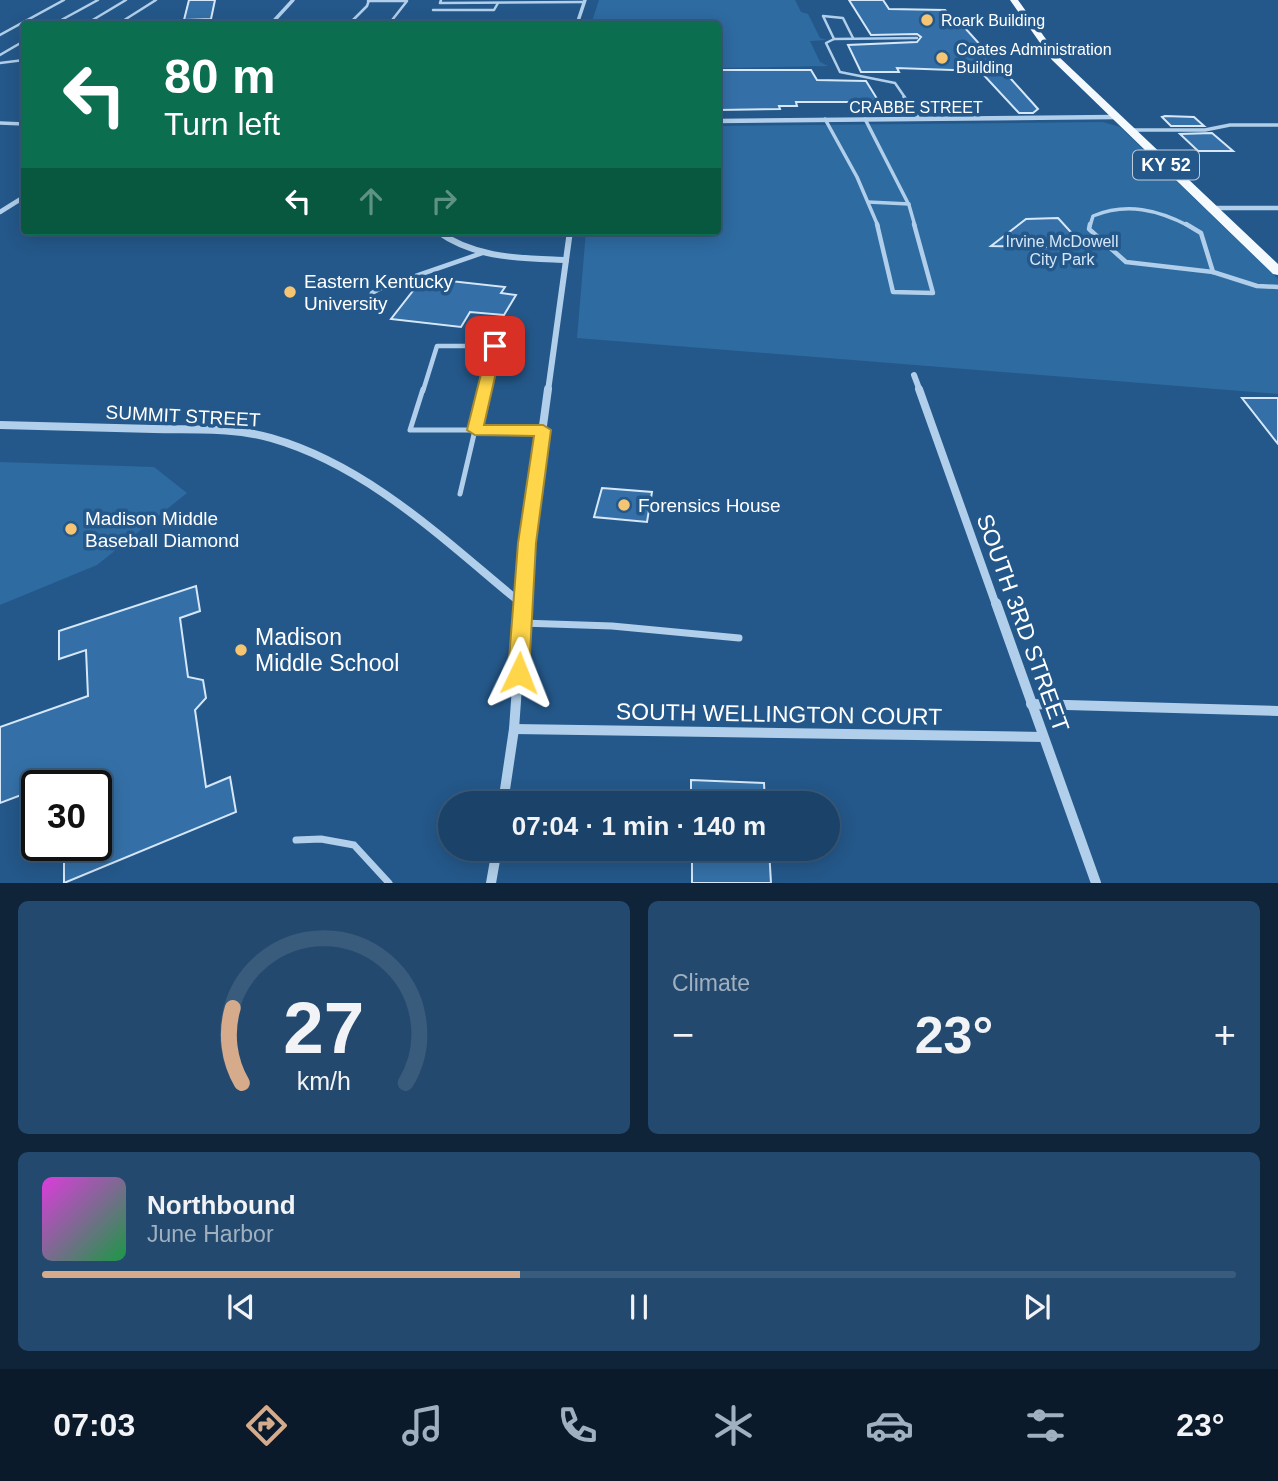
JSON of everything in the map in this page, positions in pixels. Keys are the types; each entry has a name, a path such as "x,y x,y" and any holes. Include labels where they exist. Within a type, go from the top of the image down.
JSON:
{"main road":[{"name":"KY 52","path":"1014,0 1055,58 1278,271"}],"street":[{"path":"274,21 293,0"},
{"path":"578,21 585,1"},
{"name":"CRABBE STREET","path":"721,121 1115,117"},
{"path":"0,212 21,199"},
{"path":"1212,208 1278,208"},
{"path":"442,235 449,241 497,256 566,260"},
{"path":"505,791 514,729 527,543 569,235"},
{"name":"SOUTH 3RD STREET","path":"914,375 1096,883"},
{"name":"SUMMIT STREET","path":"0,425 194,429 252,434 299,447 364,481 446,541 522,604"},
{"path":"1031,704 1278,711"},
{"name":"SOUTH WELLINGTON COURT","path":"514,729 1043,737"},
{"path":"491,883 495,861"}],"lane":[{"path":"26,21 64,0"},
{"path":"60,21 98,0"},
{"path":"91,21 126,0"},
{"path":"123,21 156,0"},
{"path":"352,21 367,6 368,0 407,1 391,21"},
{"path":"442,0 440,3 585,1"},
{"path":"433,10 494,10 498,3"},
{"path":"834,39 823,16 843,18 853,38"},
{"path":"0,35 21,24"},
{"path":"917,38 834,39 826,43 840,72 895,83 919,119"},
{"path":"0,54 21,43"},
{"path":"0,63 21,60"},
{"path":"825,119 867,202 882,239 886,272 893,292 933,293 908,204 865,119"},
{"path":"0,123 21,124"},
{"path":"1129,130 1205,130 1230,125 1278,125"},
{"path":"867,202 908,204"},
{"path":"1213,272 1201,233 1176,218 1138,208 1104,211 1093,216 1088,229 1126,262 1213,272 1257,286 1278,287"},
{"path":"366,307 372,293 381,288 485,252"},
{"path":"460,494 475,430 495,346 437,346 410,430 475,430 543,430"},
{"path":"521,623 612,626 739,638"},
{"path":"296,840 321,839 354,845 389,883"}],"green space":[{"path":"599,0 795,0 801,12 808,14 820,38 827,40 810,41 820,62 828,66 721,68 721,21 592,21"},
{"name":"Irvine McDowell City Park","path":"1103,122 1120,127 1278,279 1278,394 577,338 586,235 721,235 721,126"},
{"name":"Madison Middle Baseball Diamond","path":"0,462 154,467 187,493 97,565 0,605"}],"building":[{"path":"189,0 215,0 211,19 184,20"},
{"path":"849,0 883,0 889,9 945,10 956,18 1038,109 1033,113 1019,113 980,71 897,68 899,72 861,72 848,45 917,42 921,37 917,34 871,35"},
{"path":"721,70 811,70 817,80 866,81 879,102 796,102 797,106 779,106 780,109 721,110"},
{"path":"1162,117 1194,117 1204,126 1171,126"},
{"path":"1212,133 1233,151 1198,151 1180,134"},
{"path":"1058,218 1080,242 1054,243 1054,247 991,246 1026,219"},
{"path":"423,278 505,287 501,293 516,295 504,315 470,312 461,327 391,319"},
{"path":"1242,398 1278,398 1278,444"},
{"name":"Forensics House","path":"602,488 652,492 647,522 594,517"},
{"path":"196,586 200,611 180,618 188,677 203,680 206,698 195,710 206,787 230,777 236,812 64,883 64,861 112,861 112,770 21,770 21,795 0,803 0,727 88,696 86,650 59,659 59,631"},
{"path":"691,780 764,783 764,791 691,791"},
{"path":"692,861 770,861 771,883 692,883"}],"place":[{"name":"Roark Building","path":"927,20"},
{"name":"Coates Administration Building","path":"942,58"},
{"name":"Eastern Kentucky University","path":"290,292"},
{"name":"Forensics House","path":"624,505"},
{"name":"Madison Middle Baseball Diamond","path":"71,529"},
{"name":"Madison Middle School","path":"241,650"}],"route":[{"path":"495,346 475,430 543,430 527,543 519,673"}]}
